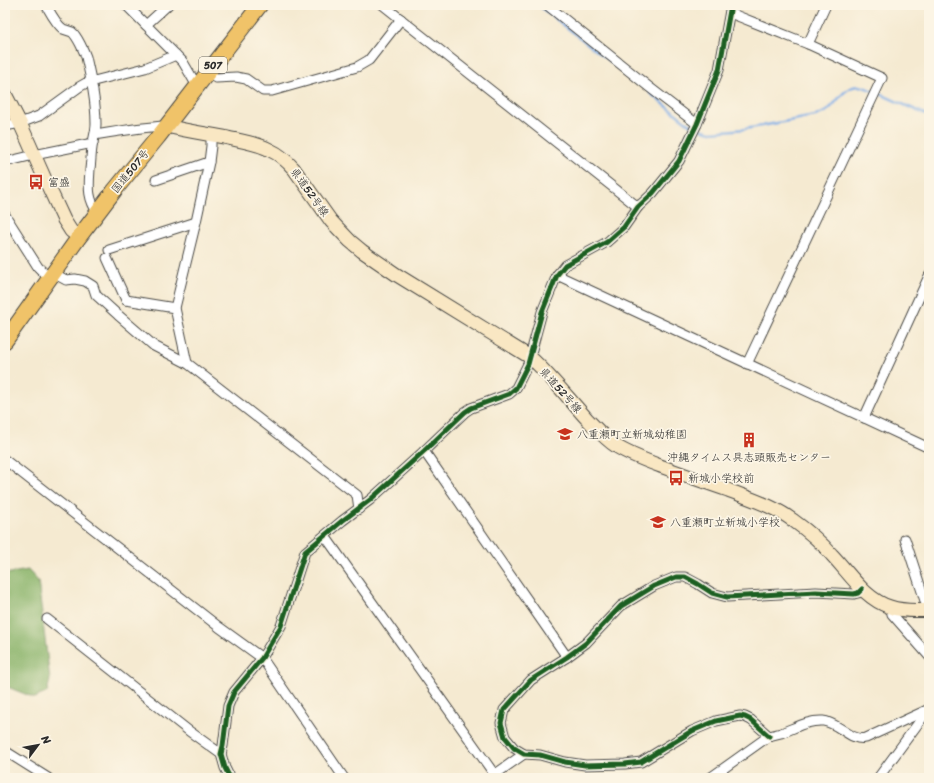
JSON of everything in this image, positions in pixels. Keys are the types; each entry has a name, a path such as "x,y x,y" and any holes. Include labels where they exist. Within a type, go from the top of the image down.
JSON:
{"highway":[{"name":"国道507号","path":"5,341 79,237 260,5"}],"main road":[{"path":"5,94 20,123 64,220 71,231 79,237"},
{"name":"県道52号線","path":"166,126 259,145 280,155 288,162 300,177 331,221 350,241 397,275 530,357 548,374 565,395 598,430 616,446 644,460 774,508 812,535 832,554 862,589 881,604 891,608 928,610"}],"street":[{"path":"46,5 63,29 75,36 85,53 92,81 96,111 89,194 92,204 98,213"},
{"path":"126,5 186,67 202,80 236,77 246,79 263,91 272,91 357,67 369,60 401,19"},
{"path":"146,25 168,5"},
{"path":"383,5 638,207"},
{"path":"547,5 697,124"},
{"path":"808,44 826,5"},
{"path":"230,778 221,754 228,706 234,692 262,658 281,626 304,552 370,500 465,412 471,408 509,394 516,388 522,378 530,357 542,312 557,276 564,265 606,242 624,227 638,207 653,194 679,161 697,124 720,70 731,9 882,78 747,364"},
{"path":"5,126 20,123 39,116 78,87 86,83 145,68 176,55"},
{"path":"5,162 140,128 166,126"},
{"path":"187,363 175,308 209,162 211,135"},
{"path":"156,180 209,162"},
{"path":"5,215 38,267 51,276 66,280 75,279 85,281 93,286 96,296 154,346 187,363 357,495 358,509"},
{"path":"118,315 126,300 108,254 196,222"},
{"path":"557,276 929,448"},
{"path":"864,418 929,276"},
{"path":"126,300 175,308"},
{"path":"424,451 567,657"},
{"path":"5,460 219,627 262,658 344,778"},
{"path":"325,536 494,777 524,754"},
{"path":"905,539 928,610"},
{"path":"769,736 751,720 740,716 716,721 692,731 641,762 585,765 524,754 514,748 505,737 501,723 504,710 531,680 586,643 621,606 654,586 676,577 684,577 712,593 727,597 816,592 854,594 858,593 862,589"},
{"path":"891,608 892,614 929,656"},
{"path":"47,619 189,731 221,754"},
{"path":"710,778 769,736 780,734 808,722 824,721 832,723 853,736 862,739 929,709"},
{"path":"878,778 929,709"},
{"path":"5,751 48,778"}],"green space":[{"path":"28,570 38,581 50,680 47,692 35,698 5,686 5,574"}],"waterway":[{"path":"538,5 634,80"},
{"path":"650,93 689,124 711,132 745,129 815,116 827,110 845,91 853,87 862,86 873,91"},
{"path":"878,93 929,116"}],"cycle path":[{"path":"230,778 221,754 228,706 234,692 262,658 281,626 305,552 370,500 465,412 471,408 509,394 516,388 528,364 542,312 557,275 565,265 607,242 624,227 638,207 653,193 679,161 697,124 719,70 731,5"},
{"path":"769,736 751,720 740,716 716,721 692,731 641,762 585,765 565,762 540,755 524,754 514,748 505,737 501,723 504,710 531,680 586,643 621,606 654,586 676,577 685,577 712,593 727,597 816,592 854,594 858,593 862,589"}],"place":[{"name":"富盛","path":"36,182"},
{"name":"八重瀬町立新城幼稚園","path":"565,434"},
{"name":"沖縄タイムス具志頭販売センター","path":"749,440"},
{"name":"新城小学校前","path":"676,478"},
{"name":"八重瀬町立新城小学校","path":"658,522"}]}
